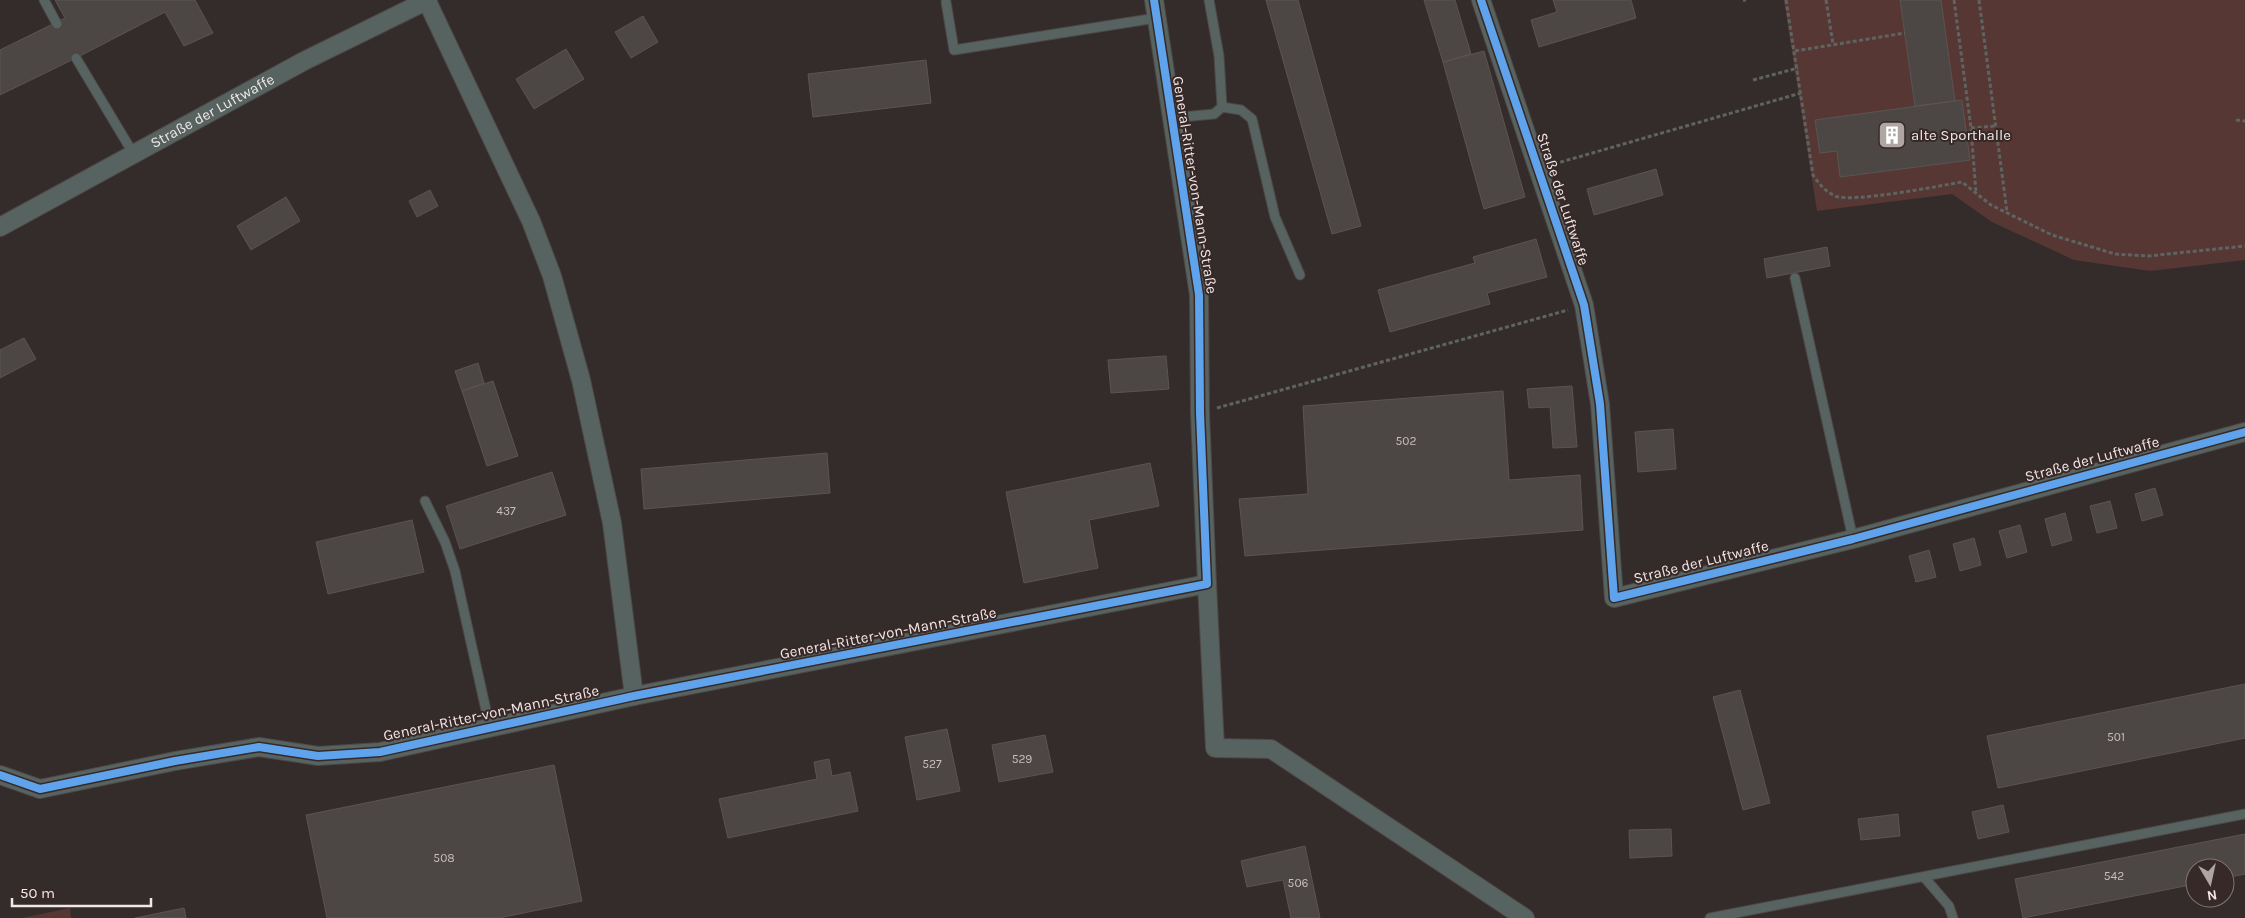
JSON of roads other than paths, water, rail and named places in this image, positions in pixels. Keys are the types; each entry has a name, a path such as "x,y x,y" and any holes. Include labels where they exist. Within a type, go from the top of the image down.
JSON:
{"street":[{"name":"Straße der Luftwaffe","path":"0,227 304,61 428,0"},
{"path":"428,0 530,222 552,276 581,380 612,523 634,696"},
{"name":"General-Ritter-von-Mann-Straße","path":"0,775 40,789 175,761 259,747 318,756 380,752 634,696 1207,584 1200,413 1198,295 1154,0"},
{"name":"Straße der Luftwaffe","path":"1481,0 1584,305 1592,343 1600,404 1614,598 1853,539 2245,432"},
{"path":"1207,584 1215,748 1271,749 1526,918"}],"lane":[{"path":"44,0 57,24"},
{"path":"1209,0 1219,56 1222,107"},
{"path":"946,2 954,50 1156,18"},
{"path":"76,58 133,153"},
{"path":"1171,118 1214,114 1222,107"},
{"path":"1222,107 1241,110 1252,119 1275,217 1300,275"},
{"path":"1795,278 1853,539"},
{"path":"425,501 445,542 455,571 490,728"},
{"path":"1710,918 2245,814"},
{"path":"1924,876 1949,906 1953,918"}],"place":[{"name":"alte Sporthalle","path":"1892,135"}]}
